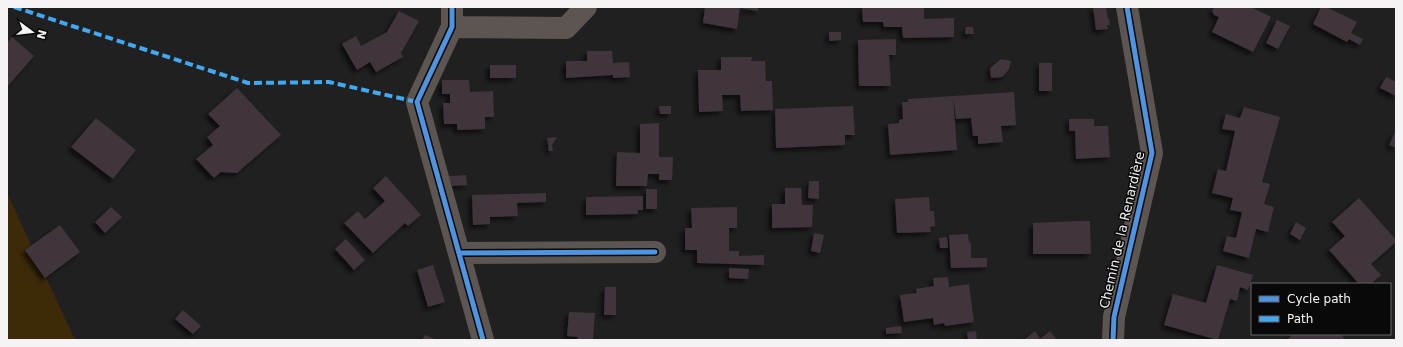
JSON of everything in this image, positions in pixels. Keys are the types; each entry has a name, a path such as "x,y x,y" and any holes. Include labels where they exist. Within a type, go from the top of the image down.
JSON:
{"street":[{"path":"483,340 417,102 452,17 566,28 586,7"},
{"name":"Chemin de la Renardière","path":"1113,340 1114,317 1152,153 1127,7"},
{"path":"459,253 655,252"}],"shaded area":[{"path":"7,193 75,340 7,340"}],"building":[{"path":"705,7 758,7 758,11 740,8 737,29 703,23"},
{"path":"862,7 924,7 924,19 954,18 954,37 903,38 902,27 884,27 883,22 863,22"},
{"path":"1093,7 1106,7 1110,25 1107,25 1108,29 1096,30"},
{"path":"1214,7 1251,7 1271,17 1253,52 1212,32 1219,17 1214,15 1212,11"},
{"path":"1321,7 1326,7 1357,22 1351,33 1363,39 1360,45 1349,39 1347,42 1313,24"},
{"path":"399,11 419,21 401,53 403,57 376,72 370,62 357,70 342,44 356,36 361,46 387,32"},
{"path":"1277,20 1290,26 1278,49 1266,43"},
{"path":"966,27 973,27 974,34 965,34"},
{"path":"829,32 841,32 841,40 829,41"},
{"path":"12,37 34,56 7,87 7,43"},
{"path":"896,39 896,55 889,55 891,86 859,86 858,40"},
{"path":"587,51 612,51 613,63 629,62 630,77 613,78 613,75 566,78 566,61 587,61"},
{"path":"721,57 752,57 751,61 765,61 766,81 772,81 773,110 741,111 740,95 722,95 723,111 699,112 698,70 721,70"},
{"path":"1001,59 1011,61 1009,69 1002,77 991,78 990,68"},
{"path":"1039,63 1052,63 1052,91 1039,91"},
{"path":"490,65 516,65 516,78 490,78"},
{"path":"1386,77 1396,82 1396,96 1380,88"},
{"path":"442,80 469,80 470,92 493,91 494,117 485,117 485,129 457,130 457,124 444,124 443,103 450,103 450,94 442,94"},
{"path":"237,88 281,135 237,173 221,172 214,178 196,159 213,145 207,137 220,126 208,114"},
{"path":"1014,92 1016,125 1001,126 1003,142 978,144 978,136 973,136 971,118 956,119 953,96"},
{"path":"953,96 957,150 890,155 888,124 899,123 899,120 903,119 902,102 908,102 908,99"},
{"path":"659,106 671,106 671,114 660,114"},
{"path":"853,106 855,135 845,135 845,145 776,148 775,109"},
{"path":"1244,107 1280,117 1262,182 1270,184 1264,204 1274,207 1268,232 1256,229 1249,258 1223,251 1227,236 1236,238 1242,212 1230,210 1233,198 1212,193 1218,169 1226,171 1235,131 1222,129 1226,114 1240,118"},
{"path":"96,118 136,150 113,179 71,147"},
{"path":"1069,119 1094,119 1094,126 1108,126 1110,157 1076,159 1075,131 1069,131"},
{"path":"659,123 659,157 673,157 672,180 659,180 659,174 648,174 647,186 616,186 617,152 640,153 640,124"},
{"path":"1396,130 1396,148 1389,145"},
{"path":"557,137 552,145 553,151 549,151 547,138"},
{"path":"466,175 467,185 452,186 449,176"},
{"path":"386,176 421,215 408,226 405,223 373,253 344,223 358,211 365,219 385,201 373,188"},
{"path":"809,181 819,181 819,199 808,198"},
{"path":"785,188 801,188 802,205 813,205 812,227 772,228 772,204 785,204"},
{"path":"646,189 657,189 657,209 646,209"},
{"path":"546,193 546,202 517,203 518,216 490,217 490,224 473,225 472,195"},
{"path":"643,196 643,210 638,210 638,214 586,215 586,197"},
{"path":"929,197 930,211 934,211 935,226 930,227 931,232 897,233 895,199"},
{"path":"1359,198 1396,240 1396,242 1371,264 1381,275 1372,283 1358,283 1329,250 1345,236 1332,222"},
{"path":"111,207 122,217 105,233 95,222"},
{"path":"737,207 737,228 729,228 729,251 739,251 739,256 764,255 764,265 697,263 697,250 685,250 685,228 692,228 691,208"},
{"path":"1090,221 1091,254 1033,254 1033,223"},
{"path":"1296,222 1306,228 1300,240 1290,234"},
{"path":"60,225 80,252 45,278 25,250"},
{"path":"814,233 824,235 820,253 811,251"},
{"path":"968,234 969,243 971,242 971,258 987,258 987,267 951,268 949,235"},
{"path":"947,237 948,248 940,248 939,238"},
{"path":"346,239 365,260 354,270 335,249"},
{"path":"433,265 445,302 428,307 417,270"},
{"path":"1217,265 1253,275 1248,290 1240,287 1237,301 1230,299 1218,340 1164,325 1173,294 1206,303"},
{"path":"729,268 749,269 748,279 729,278"},
{"path":"948,277 949,287 969,284 974,322 945,326 944,323 934,325 933,318 904,322 900,295 917,293 916,289 934,286 933,278"},
{"path":"605,287 616,287 616,315 604,315"},
{"path":"183,310 201,326 193,334 175,319"},
{"path":"569,312 595,313 593,340 577,340 578,337 567,336"},
{"path":"901,326 902,333 886,334 886,328"},
{"path":"976,331 977,340 968,340 967,332"},
{"path":"1035,331 1040,339 1050,331 1057,340 1024,340"},
{"path":"425,335 430,337 436,340 422,340"},
{"path":"1292,335 1341,335 1346,340 1287,340"}],"marked path":[{"path":"14,7 248,83 329,82 417,102"}],"cycle path":[{"path":"452,7 452,27 417,102 483,340"},
{"path":"1113,340 1114,317 1152,153 1127,7"},
{"path":"459,253 655,252"}]}
